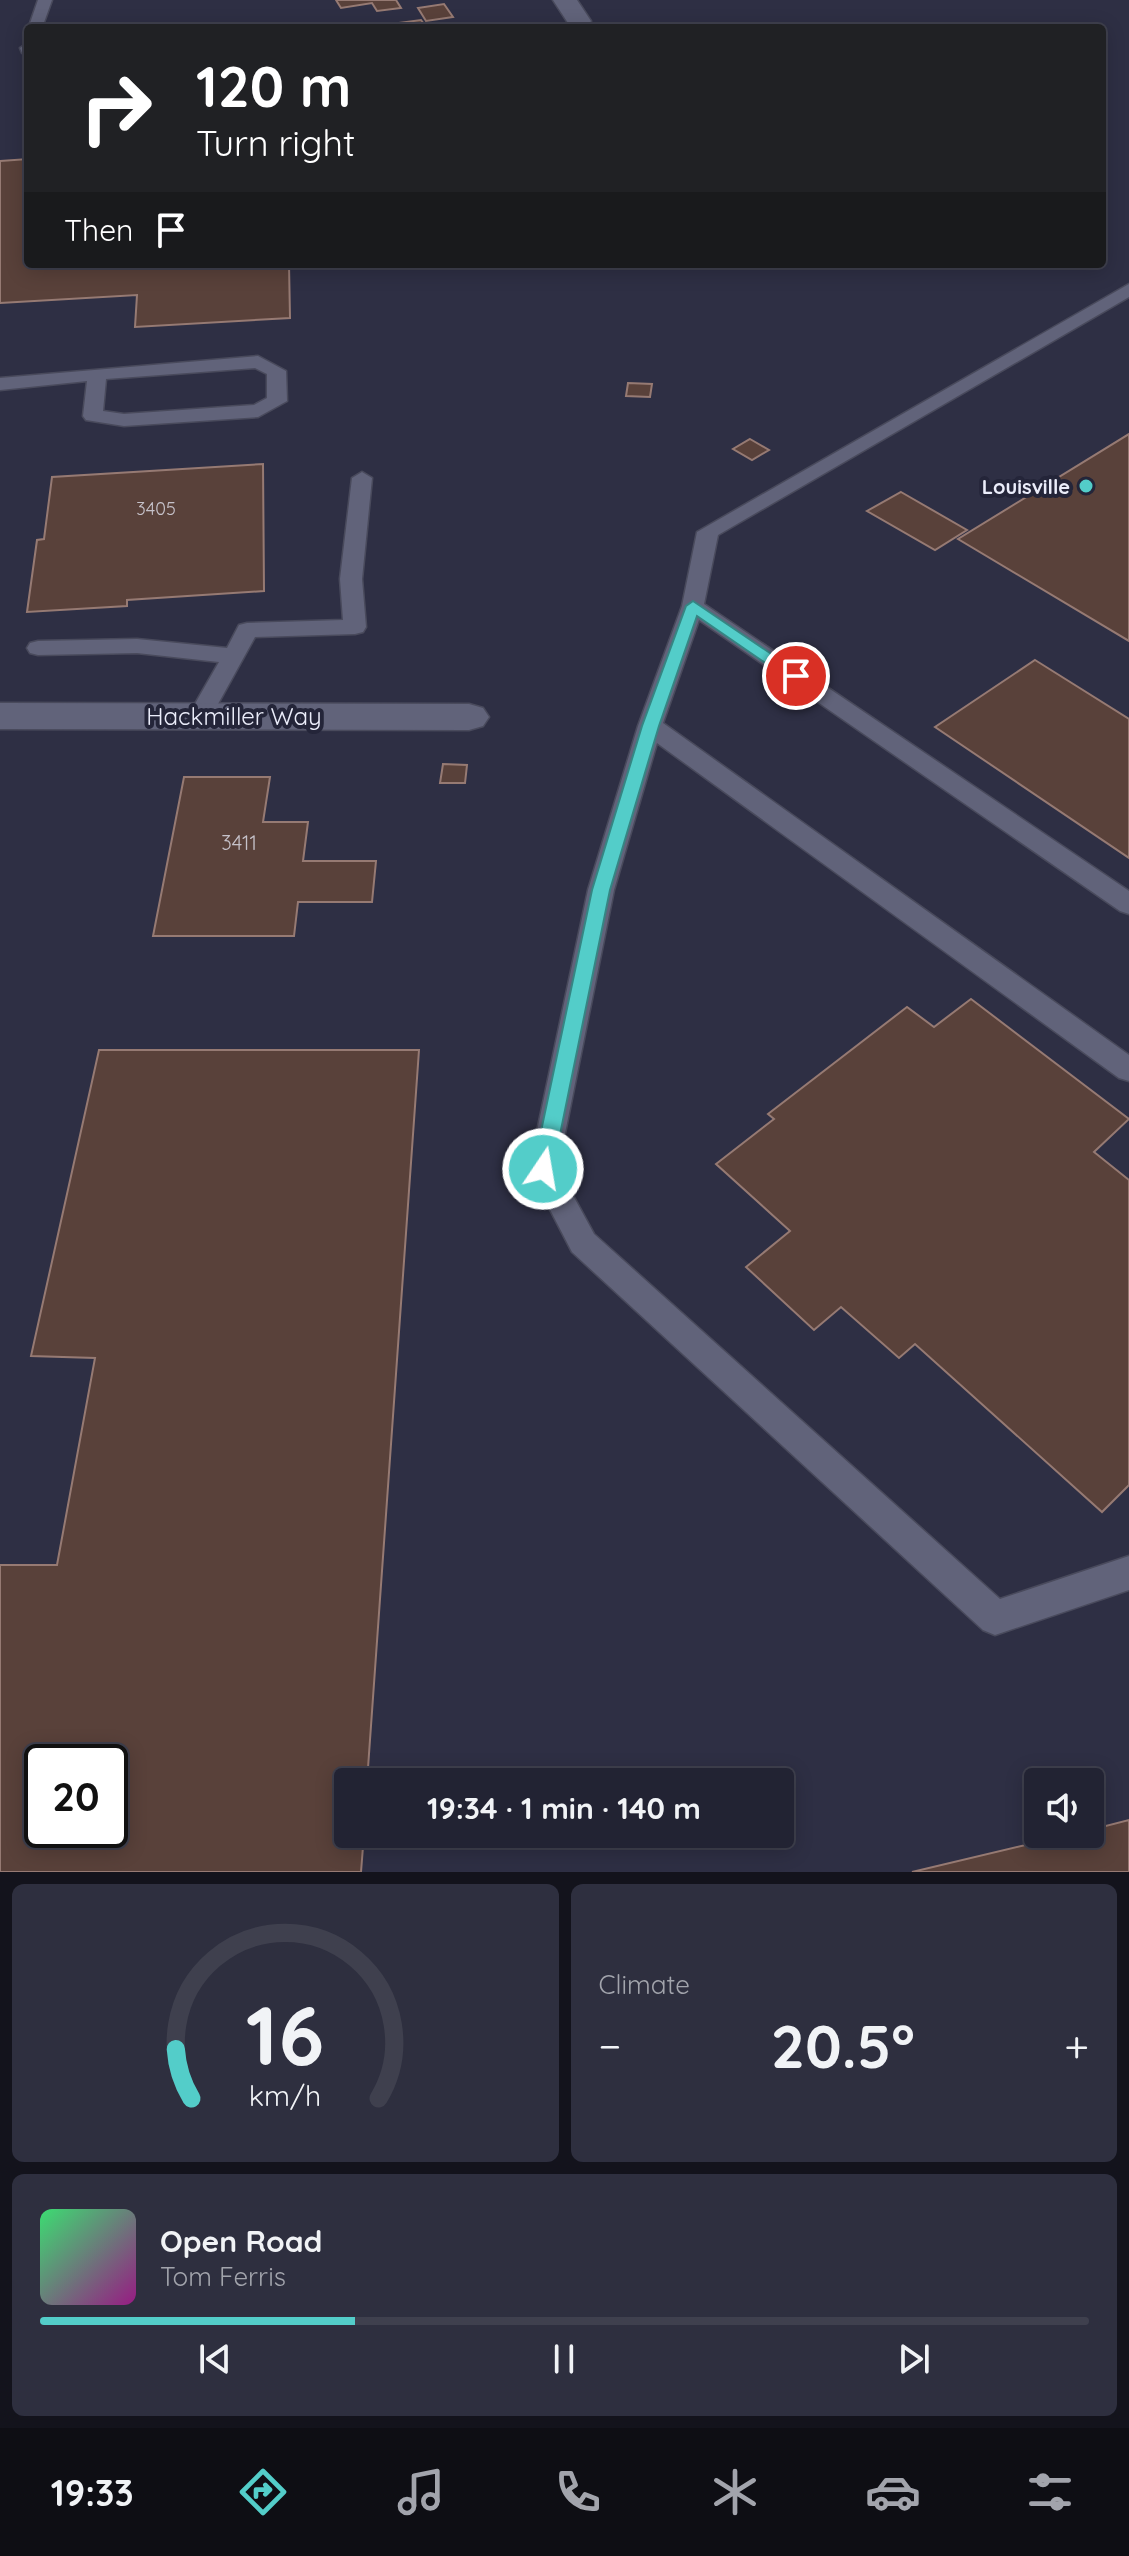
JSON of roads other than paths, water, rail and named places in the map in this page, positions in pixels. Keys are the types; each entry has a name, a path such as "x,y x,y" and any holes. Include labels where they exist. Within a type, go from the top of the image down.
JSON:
{"street":[{"name":"Hackmiller Way","path":"0,716 469,717"}],"lane":[{"path":"36,24 45,0"},
{"path":"1129,289 708,532 693,606 650,726 601,890 543,1169 583,1243 995,1618 1129,1573"},
{"path":"0,384 258,362 276,371 277,401 258,411 124,420 93,416 97,376"},
{"path":"200,716 247,630 355,627 351,579 362,478"},
{"path":"693,606 1129,904"},
{"path":"38,648 137,646 234,656"},
{"path":"650,726 1129,1070"}],"place":[{"name":"Louisville","path":"1086,486"}]}
